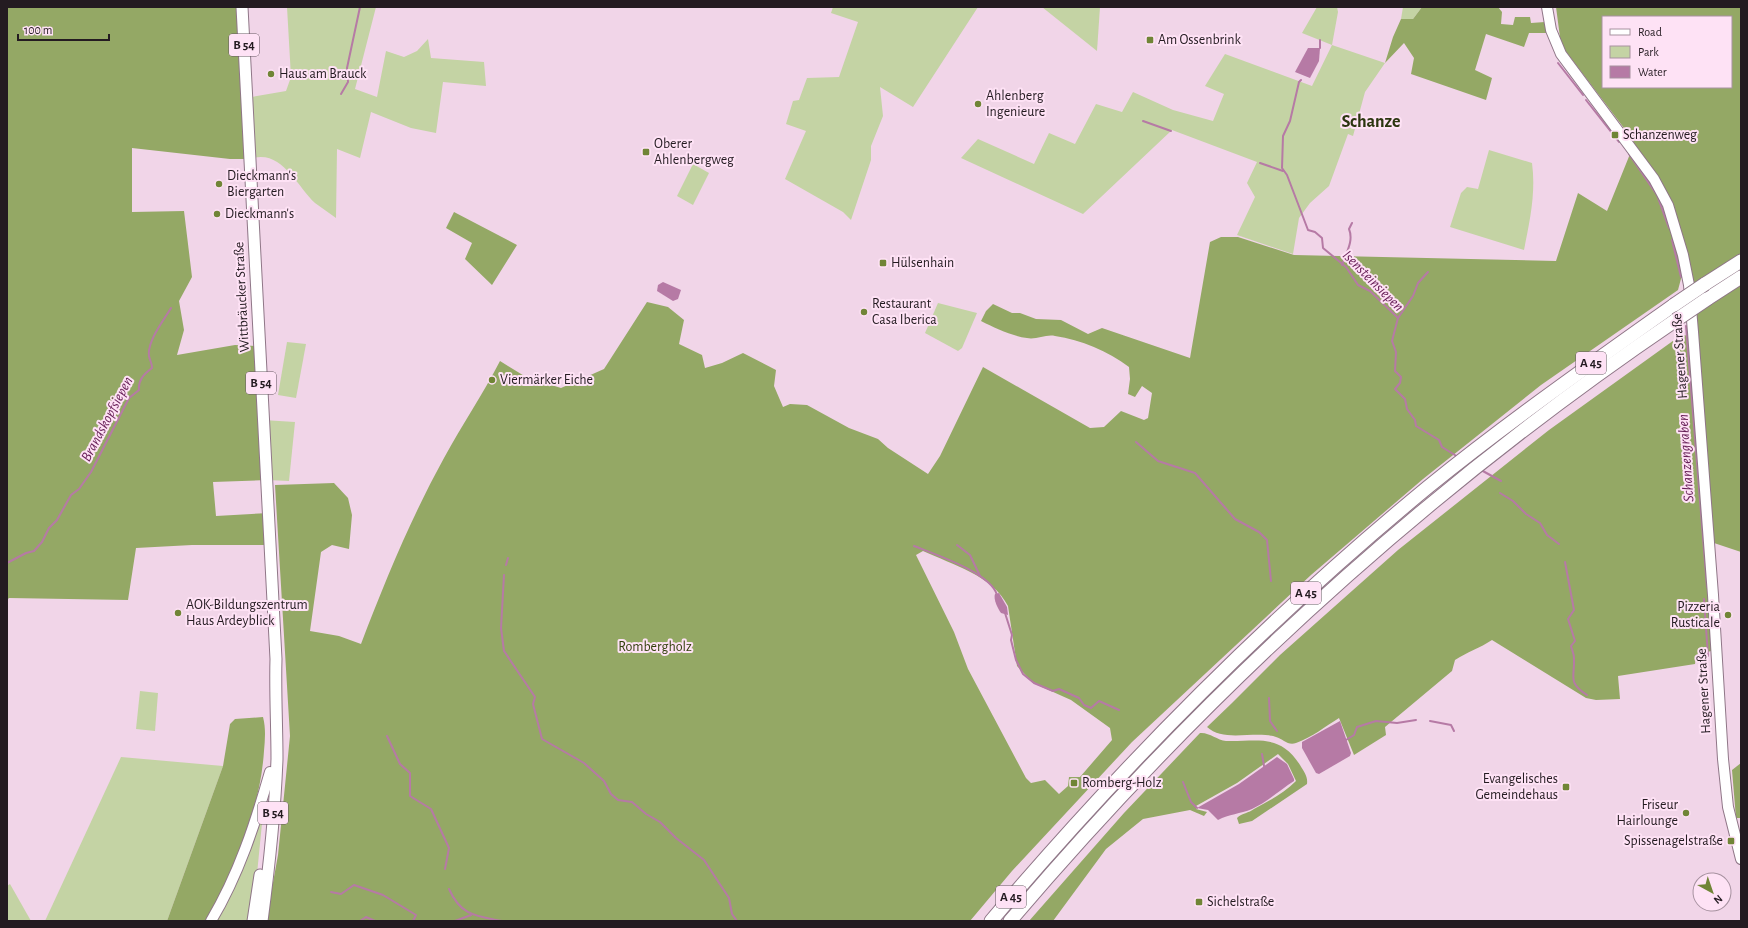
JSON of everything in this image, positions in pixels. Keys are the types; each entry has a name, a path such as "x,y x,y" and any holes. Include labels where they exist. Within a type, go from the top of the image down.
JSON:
{"highway":[{"name":"A 45","path":"990,921 1104,791 1172,720 1328,573 1429,487 1509,423 1674,305 1741,261"},
{"name":"A 45","path":"1010,921 1076,845 1201,713 1316,604 1439,499 1566,397 1676,320 1741,277"}],"main road":[{"name":"Wittbräucker Straße","path":"242,7 261,398 275,625 275,705"},
{"name":"Hagener Straße","path":"1548,7 1551,30 1558,49 1654,179 1668,205 1683,255 1693,332 1715,616 1723,759 1728,807 1741,859"},
{"name":"B 54","path":"253,921 267,815 275,705"},
{"name":"B 54","path":"262,921 277,760 275,705"},
{"path":"211,921 239,868 255,823 270,772"}],"green space":[{"path":"7,7 242,7 250,159 230,159 132,148 132,212 184,211 192,277 179,301 184,330 177,355 235,345 259,346 267,480 213,482 216,516 269,513 270,545 192,545 136,548 128,600 9,598 7,600"},
{"path":"287,7 376,7 355,89 377,97 386,51 404,57 417,51 428,39 431,58 484,62 486,86 443,82 436,133 411,128 371,112 360,158 337,149 336,218 315,203 287,170 279,163 271,159 261,157 250,159 246,98 286,91 291,77"},
{"path":"833,7 978,7 913,107 880,87 883,116 871,146 871,160 851,220 843,212 785,179 806,131 786,124 793,101 799,100 807,78 839,77 858,22 831,13"},
{"path":"1042,7 1100,7 1097,51"},
{"path":"1317,7 1337,7 1338,12 1332,45 1302,33"},
{"path":"1403,7 1422,7 1413,19 1401,19"},
{"path":"1422,7 1498,7 1502,12 1501,24 1513,25 1515,17 1530,17 1531,23 1545,22 1547,33 1529,33 1524,47 1486,34 1475,70 1492,78 1486,100 1411,74 1414,58 1404,43 1385,63 1393,37 1401,19 1413,19"},
{"path":"1556,7 1741,7 1741,552 1714,543 1693,332 1676,232 1636,154 1633,140 1561,45"},
{"path":"1332,45 1385,63 1365,92 1353,136 1348,134 1329,186 1310,203 1299,218 1293,254 1237,235 1255,197 1247,183 1257,162 1172,130 1083,214 961,158 978,139 1034,164 1049,133 1075,144 1096,104 1122,112 1133,92 1173,110 1213,121 1224,94 1205,86 1225,54 1312,86"},
{"path":"1489,150 1532,163 1533,195 1524,250 1450,227 1461,193 1467,187 1478,189"},
{"name":"Rombergholz","path":"1630,154 1649,178 1660,200 1674,239 1682,275 1678,290 1541,385 1423,479 1311,575 1132,742 1012,871 970,921 266,921 278,855 290,736 275,485 334,483 348,498 352,515 349,549 332,545 321,552 310,631 339,636 361,644 389,573 420,504 444,458 500,361 526,377 561,388 604,369 647,302 668,307 684,320 679,344 702,355 705,368 722,363 743,353 776,370 774,386 783,407 790,404 807,405 849,428 878,439 888,448 928,474 940,456 983,367 1090,428 1104,427 1121,411 1144,420 1148,418 1152,393 1142,386 1135,397 1128,394 1130,379 1129,367 1121,361 1103,351 1075,340 1052,336 1034,338 1021,337 981,321 986,311 993,304 1012,313 1020,313 1036,319 1061,320 1088,334 1102,328 1190,358 1210,242 1221,237 1238,237 1294,255 1556,261 1578,193 1607,211","holes":["923,551 971,572 992,586 1001,595 1008,606 1017,666 1033,683 1071,700 1110,728 1112,740 1080,777 1069,777 1068,786 1059,794 1045,780 1031,783 1026,778 968,669 954,632 916,555"]},
{"path":"693,164 709,173 693,205 677,196"},
{"path":"454,212 517,245 492,285 465,259 472,243 446,228"},
{"path":"938,303 977,313 962,348 958,351 925,333"},
{"path":"1685,335 1689,338 1709,582 1711,651 1696,655 1695,664 1618,676 1620,699 1596,700 1586,698 1492,640 1455,660 1452,671 1385,727 1386,735 1354,755 1339,718 1313,735 1293,744 1268,735 1222,734 1214,732 1207,727 1280,655 1398,550 1549,430 1677,338"},
{"path":"287,342 306,344 296,398 278,395"},
{"path":"263,420 295,422 289,481 267,480"},
{"path":"140,691 158,693 155,731 136,729"},
{"path":"263,717 265,743 262,774 244,839 227,880 207,921 167,921 223,766 230,724 235,719"},
{"path":"1200,733 1226,741 1267,741 1276,744 1284,748 1292,755 1300,765 1307,779 1307,784 1252,821 1239,824 1237,818 1239,816 1276,796 1296,781 1288,764 1278,754 1237,783 1196,806 1196,809 1207,812 1204,816 1190,810 1143,819 1106,849 1053,921 1029,921 1124,813"},
{"path":"121,757 223,766 167,921 45,921"},
{"path":"1741,763 1741,818 1736,818 1732,770"},
{"path":"264,803 257,874 250,921 214,921"},
{"path":"10,884 31,921 7,921 7,886"}],"water":[{"path":"1308,48 1320,48 1319,61 1310,78 1295,72"},
{"path":"663,282 681,290 678,299 673,301 657,291 658,285"},
{"path":"999,593 1007,607 1008,615 1001,613 996,604 995,594"},
{"path":"1340,721 1351,753 1350,756 1319,774 1316,773 1302,748 1302,742"},
{"path":"1277,757 1287,764 1294,781 1263,803 1252,809 1226,816 1218,820 1208,810 1197,808 1239,784"}],"waterway":[{"path":"341,94 348,82 347,68 360,7"},
{"path":"1320,40 1320,48"},
{"name":"Schanzengraben","path":"1558,63 1583,95"},
{"name":"Isensteinsiepen","path":"1301,80 1299,82 1290,121 1283,136 1282,168 1287,175 1308,230 1315,232 1322,238 1323,248 1346,267 1358,285 1370,291 1398,318 1392,341 1396,352 1395,371 1401,377 1400,383 1395,389 1405,399 1407,409 1415,420 1416,426 1439,440 1442,447 1458,457"},
{"name":"Schanzengraben","path":"1586,100 1619,142"},
{"path":"1143,121 1171,131"},
{"name":"Schanzengraben","path":"1629,154 1657,195 1669,228"},
{"path":"1260,163 1283,171"},
{"path":"1342,265 1351,238 1349,229 1352,223"},
{"name":"Schanzengraben","path":"1672,240 1681,277"},
{"path":"1398,318 1413,296 1418,283 1428,272"},
{"name":"Brandskopfsiepen","path":"7,563 26,553 34,551 42,542 49,528 57,520 71,495 79,489 91,472 129,398 139,390 139,383 146,373 152,368 149,350 153,337 171,308"},
{"name":"Schanzengraben","path":"1686,326 1707,587"},
{"path":"1136,442 1158,461 1195,473 1235,519 1259,532 1267,540 1271,581"},
{"name":"Isensteinsiepen","path":"1481,470 1501,481"},
{"name":"Isensteinsiepen","path":"1500,493 1513,501 1526,514 1540,523 1547,535 1559,544"},
{"path":"957,545 970,555 980,576"},
{"path":"914,546 961,565 973,572 993,587 997,595"},
{"path":"506,565 508,558"},
{"name":"Isensteinsiepen","path":"1565,562 1574,610 1568,619 1575,641 1571,646 1574,656 1573,679 1574,683 1587,695"},
{"path":"504,575 501,628 504,651 535,697 533,704 542,739 584,763 604,781 611,794 618,800 632,802 646,814 660,822 676,838 704,860 729,898 732,914 737,921"},
{"name":"Schanzengraben","path":"1704,599 1708,656"},
{"path":"1005,613 1012,635 1011,640 1016,660 1023,674 1034,683 1053,691 1059,689 1079,698 1084,705 1091,708 1099,701 1119,710"},
{"path":"1269,698 1270,721 1277,731"},
{"path":"1346,740 1354,735 1357,727 1376,721 1397,723 1416,720"},
{"path":"1430,721 1451,725 1454,731"},
{"path":"387,736 400,764 410,773 410,796 431,809 449,848 445,869"},
{"path":"1262,754 1264,766"},
{"path":"1183,782 1191,802 1197,808"},
{"path":"331,892 341,894 354,885 383,895 416,915 413,921"},
{"path":"449,889 464,910 477,916 502,921"},
{"path":"455,921 471,915"},
{"path":"360,921 366,917 375,921"}],"place":[{"name":"Am Ossenbrink","path":"1150,40"},
{"name":"Haus am Brauck","path":"271,74"},
{"name":"Ahlenberg Ingenieure","path":"978,104"},
{"name":"Schanzenweg","path":"1615,135"},
{"name":"Oberer Ahlenbergweg","path":"646,152"},
{"name":"Dieckmann's Biergarten","path":"219,184"},
{"name":"Dieckmann's","path":"217,214"},
{"name":"Hülsenhain","path":"883,263"},
{"name":"Restaurant Casa Iberica","path":"864,312"},
{"name":"Viermärker Eiche","path":"492,380"},
{"name":"AOK-Bildungszentrum Haus Ardeyblick","path":"178,613"},
{"name":"Pizzeria Rusticale","path":"1728,615"},
{"name":"Romberg-Holz","path":"1074,783"},
{"name":"Evangelisches Gemeindehaus","path":"1566,787"},
{"name":"Friseur Hairlounge","path":"1686,813"},
{"name":"Spissenagelstraße","path":"1731,841"},
{"name":"Sichelstraße","path":"1199,902"}],"district":[{"name":"Schanze","path":"1371,122"}]}
